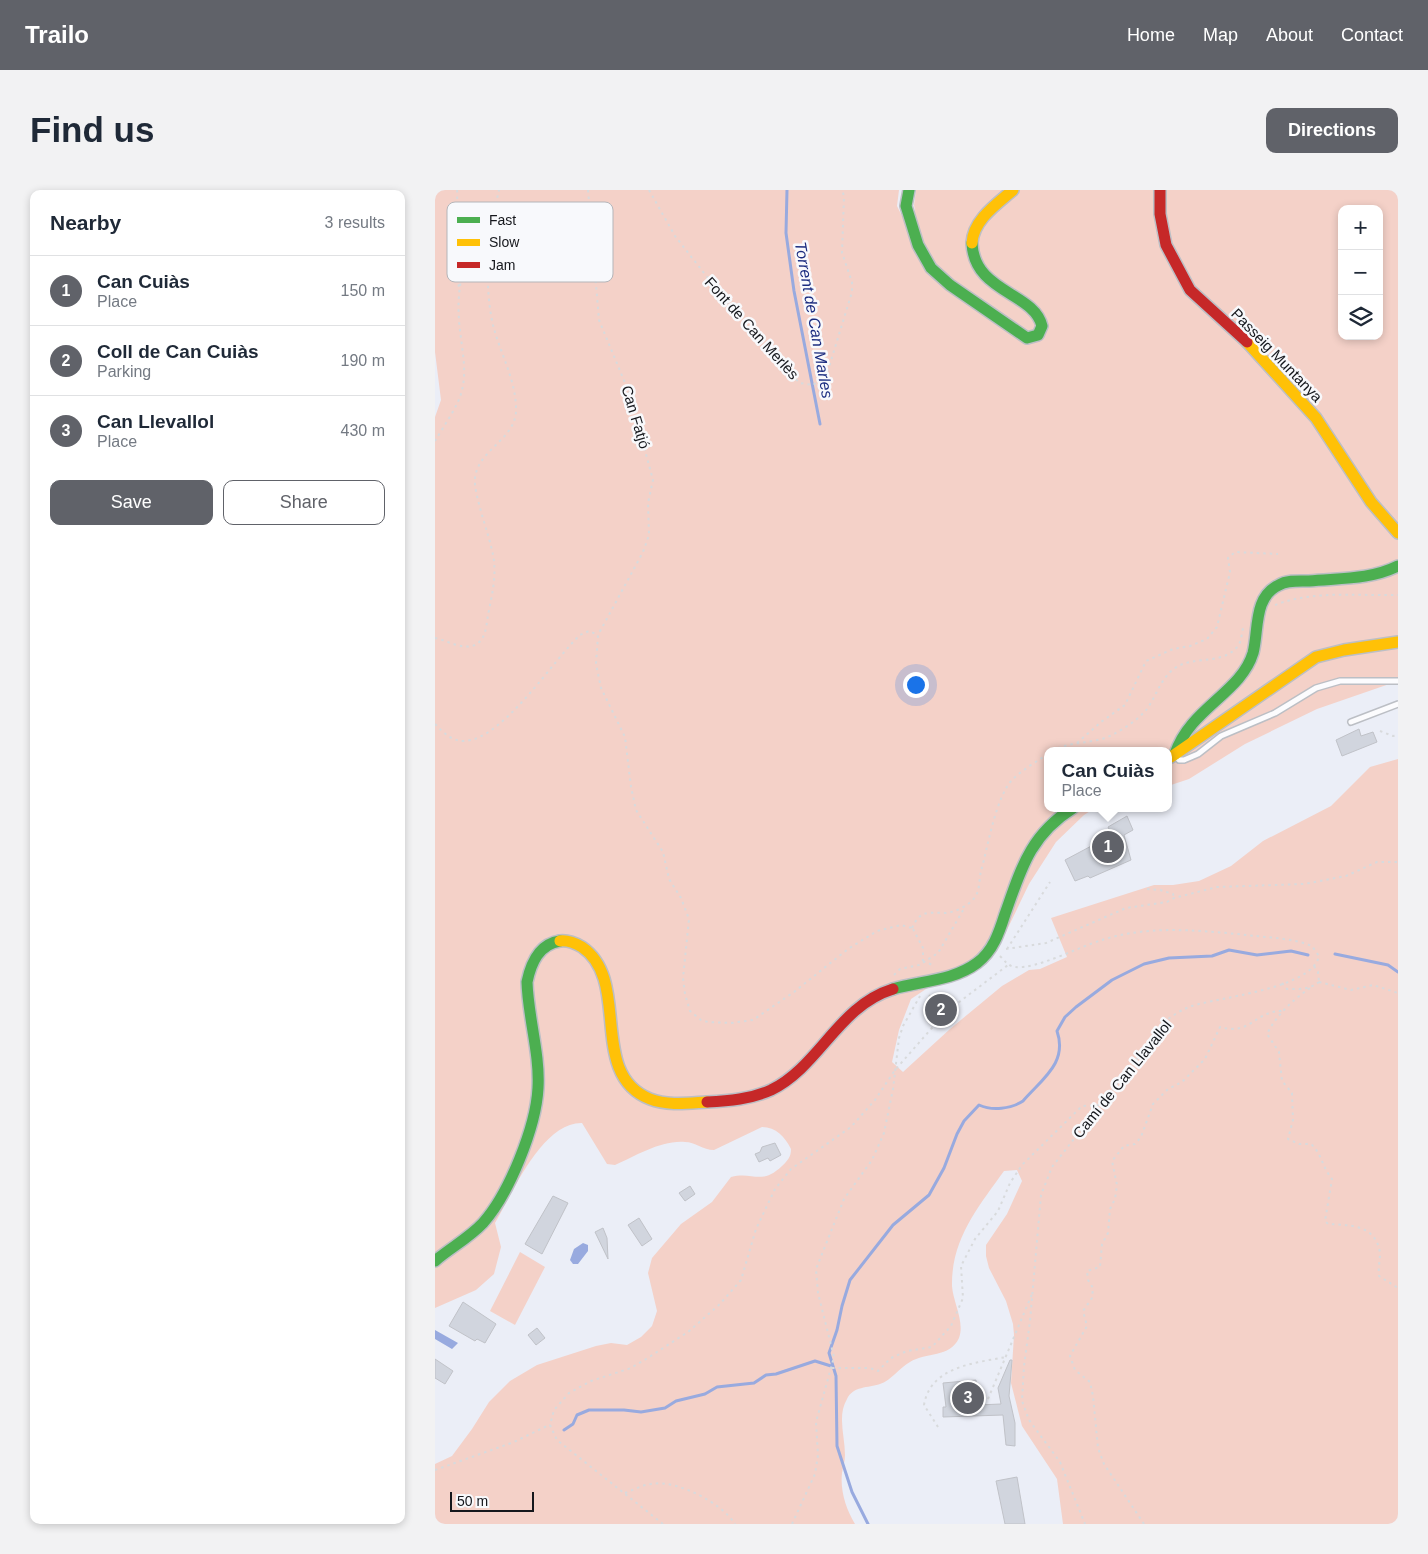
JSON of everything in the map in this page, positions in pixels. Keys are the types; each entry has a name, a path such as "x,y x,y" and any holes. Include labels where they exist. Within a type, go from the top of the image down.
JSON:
{"main road":[{"path":"909,190 906,206 918,245 931,268 950,285 1027,338 1034,339 1043,328 1040,320 1030,310 987,278 977,262 972,247 972,240 978,227 993,208 1013,190"},
{"name":"Passeig Muntanya","path":"1159,190 1160,214 1166,245 1190,290 1241,336 1315,418 1371,502 1398,533"},
{"path":"1172,755 1181,735 1236,680 1249,663 1256,643 1259,614 1266,595 1277,585 1356,577 1398,566"},
{"path":"1172,756 1316,657 1344,650 1398,642"},
{"path":"435,1261 470,1234 490,1214 503,1190 532,1123 538,1097 538,1075 527,982 528,969 533,958 541,949 559,940 570,941 580,945 595,961 604,981 614,1054 623,1074 642,1097 668,1104 747,1098 762,1094 787,1080 867,1001 886,992 961,971 983,957 998,934 1034,840 1051,822 1067,812"}],"lane":[{"path":"1172,757 1179,760 1189,759 1221,736 1275,712 1303,695 1329,684 1352,680 1398,680"},
{"path":"1351,722 1398,704"}],"path":[{"name":"Font de Can Merlès","path":"649,190 675,236 726,301 790,374 800,383 813,385 824,378 829,367 852,292 852,282 842,252 842,190"},
{"path":"457,282 459,289"},
{"path":"435,441 462,393 465,375 458,315 461,282"},
{"path":"435,638 465,646 479,642 485,634 494,579 493,556 475,478 483,459 512,427 516,410 513,386 493,325 488,282"},
{"name":"Can Fatjó","path":"597,282 599,320 614,352 630,395 653,480 648,503 649,535 643,552 598,636"},
{"path":"1077,743 1101,722 1125,705 1146,661 1173,649 1191,646 1207,639 1217,627 1230,572 1228,558 1235,552 1278,554"},
{"path":"1064,747 1077,743 1091,743 1115,734 1135,721 1148,707 1163,680 1173,669 1186,662 1223,657 1239,645 1243,628 1259,614 1283,602 1320,595 1398,595"},
{"path":"435,724 446,735 455,739 473,740 483,735 510,714 580,635 589,631 598,636 595,655 601,688 625,737 633,801 641,819 663,852 669,879 681,898 689,919 690,929 683,978 687,1002 694,1016 701,1020 715,1023 753,1020 794,992 848,949 877,931 901,925 912,928 923,948 923,961"},
{"path":"1380,731 1393,736 1398,735"},
{"path":"911,966 923,961 941,949 965,906 977,894 989,836 1004,789 1014,778 1044,757"},
{"path":"1051,882 1006,949 1046,943 1126,908 1144,904 1157,904 1217,887 1305,884 1346,876 1377,862 1398,862"},
{"path":"1147,888 1173,894 1174,898"},
{"path":"912,928 921,914 928,911 944,914 965,906"},
{"path":"1001,957 1008,965 1021,967 1111,937 1155,931 1232,934 1308,944 1318,952 1318,961 1314,966 1318,972 1319,982"},
{"path":"663,1524 562,1445 550,1424 554,1410 569,1393 591,1381 631,1368 688,1332 733,1290 741,1280 756,1229 775,1189 784,1177 799,1162 839,1138 851,1127 875,1100 895,1070 946,1012 1008,965"},
{"name":"Camí de Can Llavallol","path":"1085,1524 1060,1462 1029,1420 1024,1408 1024,1366 1033,1292 1041,1195 1044,1183 1052,1167 1161,1026 1174,1014 1192,1006 1238,997 1282,983 1302,975 1314,966"},
{"path":"1398,993 1373,985 1351,990 1319,982 1295,998 1274,1019 1267,1034 1279,1052 1282,1081 1292,1093 1293,1120 1288,1139 1299,1144 1311,1144 1319,1151 1325,1168 1332,1179 1325,1221 1328,1224 1359,1226 1369,1232 1378,1245 1379,1276 1398,1288"},
{"path":"1282,983 1287,989 1310,988"},
{"path":"792,1524 815,1474 818,1455 817,1422 834,1356 818,1293 816,1269 844,1199 872,1160 884,1133 903,1026 924,990 946,1012"},
{"path":"1144,1524 1104,1464 1098,1448 1093,1396 1089,1382 1075,1370 1070,1356 1087,1326 1083,1311 1092,1298 1093,1288 1088,1280 1087,1271 1100,1268 1102,1261 1102,1244 1108,1233 1110,1209 1115,1199 1117,1185 1112,1161 1124,1146 1135,1144 1141,1137 1153,1104 1168,1090 1182,1082 1205,1059 1219,1027 1231,1030 1245,1027 1271,1011 1284,1011"},
{"path":"832,1368 870,1368 878,1371 891,1358 907,1351 932,1347 951,1326 963,1298 961,1266 975,1239 999,1211 1011,1183 1022,1165 1082,1106 1100,1106"},
{"path":"988,1399 1033,1292"},
{"path":"938,1428 924,1405 926,1393 932,1384 951,1370 1006,1357"},
{"path":"435,1470 514,1442 550,1424"},
{"path":"625,1493 651,1484 665,1483 711,1500 730,1516 735,1524"}],"shaded area":[{"path":"435,190 899,190 897,206 907,226 915,211 916,190 1398,190 1398,681 1317,709 1245,744 1189,779 1172,785 1172,747 1044,747 1044,812 1089,812 1056,842 1029,884 1005,934 988,959 929,987 911,999 899,1030 892,1062 903,1072 950,1029 1002,986 1029,970 1040,969 1067,957 1051,918 1154,885 1173,885 1199,881 1231,866 1263,841 1331,806 1370,767 1398,759 1398,1524 1063,1524 1057,1479 1022,1426 1011,1383 1013,1324 1006,1301 989,1268 986,1256 986,1245 1007,1214 1022,1181 1017,1170 1004,1171 976,1210 961,1238 953,1269 952,1286 961,1325 959,1338 955,1344 944,1352 910,1362 884,1382 861,1388 853,1392 847,1399 842,1412 845,1455 842,1486 846,1506 855,1524 435,1524 435,1464 452,1456 489,1402 510,1381 537,1365 596,1346 611,1343 627,1345 641,1337 652,1326 657,1311 648,1273 652,1258 681,1224 712,1202 731,1177 762,1177 775,1172 786,1162 790,1156 791,1149 776,1131 762,1127 714,1150 689,1142 667,1143 615,1165 607,1164 582,1123 567,1126 554,1134 541,1147 519,1178 495,1223 501,1247 494,1274 476,1290 435,1308 435,417 441,400 435,352"},
{"path":"520,1252 545,1267 515,1325 490,1311"}],"water":[{"path":"583,1243 588,1245 588,1251 578,1264 573,1264 570,1260 574,1249"},
{"path":"435,1330 458,1343 452,1349 435,1339"}],"building":[{"path":"1359,729 1361,736 1373,732 1377,742 1342,756 1336,740"},
{"path":"1127,816 1133,830 1124,835 1131,860 1090,878 1088,876 1075,881 1065,860 1112,835 1108,827"},
{"path":"775,1143 781,1155 770,1161 768,1158 759,1162 755,1154 760,1152 762,1147"},
{"path":"690,1186 695,1194 685,1201 679,1193"},
{"path":"553,1196 568,1203 542,1254 525,1244"},
{"path":"639,1218 652,1239 642,1246 628,1225"},
{"path":"603,1228 607,1238 608,1259 595,1232"},
{"path":"463,1302 496,1324 485,1343 477,1339 475,1341 449,1326"},
{"path":"537,1328 545,1338 536,1345 528,1335"},
{"path":"435,1359 453,1371 445,1384 435,1378"},
{"path":"1010,1360 1012,1360 1009,1396 1015,1423 1015,1446 1006,1445 1003,1415 943,1417 943,1407 946,1407 943,1383 976,1380 977,1405 1001,1404 998,1388"},
{"path":"1017,1477 1025,1524 1005,1524 996,1481"}],"waterway":[{"name":"Torrent de Can Marles","path":"787,190 786,233 794,291 820,424"},
{"path":"868,1524 852,1492 837,1446 836,1376 829,1353 850,1280 893,1225 929,1195 944,1168 964,1121 979,1105 1001,1108 1013,1106 1023,1101 1045,1078 1056,1061 1059,1052 1057,1031 1065,1017 1112,980 1144,964 1169,958 1212,956 1229,950 1257,955 1291,951 1308,955"},
{"path":"1335,954 1388,965 1398,972"},
{"path":"564,1430 573,1424 577,1415 589,1410 641,1412 665,1408 676,1401 705,1394 717,1387 754,1383 766,1375 776,1374 815,1361 831,1366"}],"traffic: fast":[{"path":"909,190 906,206 918,245 931,268 950,285 1027,338 1038,335 1042,326 1037,315 1028,306 993,282 983,272 975,260 972,243"},
{"path":"1175,754 1182,738 1192,724 1238,679 1247,667 1253,653 1261,606 1271,590 1282,583 1365,576 1387,571 1398,566"},
{"path":"893,989 958,974 983,958 998,935 1016,882 1029,854 1046,830 1067,812"},
{"path":"435,1261 472,1233 493,1210 511,1178 527,1140 538,1088 537,1062 527,982 534,961 541,950 560,941"}],"traffic: slow":[{"path":"972,243 973,235 981,220 1013,190"},
{"path":"1247,342 1316,418 1371,502 1398,533"},
{"path":"1172,756 1316,657 1344,650 1398,642"},
{"path":"560,941 571,942 582,947 597,962 605,982 614,1049 620,1069 631,1087 650,1099 664,1103 707,1102"}],"traffic: jam":[{"path":"1160,190 1160,214 1166,245 1190,290 1247,342"},
{"path":"707,1102 740,1099 756,1096 771,1090 803,1066 843,1022 858,1009 874,997 893,989"}],"place":[{"name":"Can Cuiàs","path":"1108,847"},
{"name":"Coll de Can Cuiàs","path":"941,1010"},
{"name":"Can Llevallol","path":"968,1398"}]}
